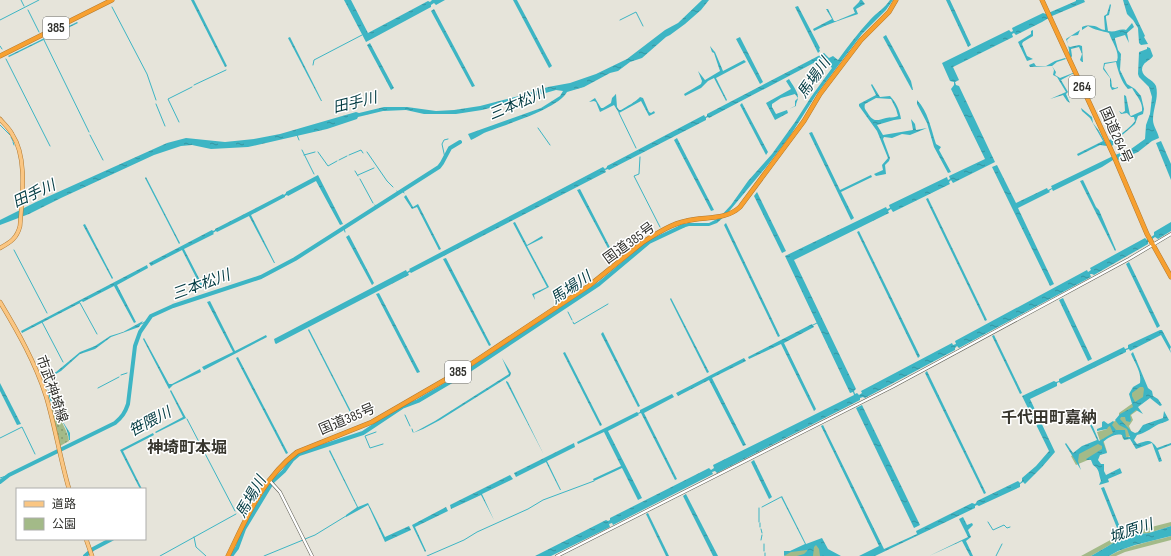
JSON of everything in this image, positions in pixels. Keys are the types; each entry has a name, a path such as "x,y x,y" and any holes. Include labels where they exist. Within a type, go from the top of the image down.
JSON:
{"highway":[{"name":"385","path":"0,56 112,0"},
{"name":"国道385号","path":"228,556 253,505 269,480 288,459 297,452 372,422 462,370 590,285 643,242 653,236 685,221 728,215 740,207 804,121 820,94 842,64 861,40 889,12 896,0"},
{"name":"国道264号","path":"1042,0 1151,241 1171,277"}],"main road":[{"path":"0,120 13,135 17,144 22,171 20,226 14,239 0,248"},
{"name":"市武神埼線","path":"0,302 26,348 40,380 50,411 69,488"},
{"path":"86,540 91,553"}],"street":[{"path":"557,556 864,402 1093,279 1151,241 1171,234"},
{"path":"269,480 284,500 312,556"}],"green space":[{"path":"1144,382 1151,395 1137,406 1138,410 1131,415 1133,420 1129,426 1133,435 1123,439 1121,432 1103,439 1107,452 1076,465 1071,456 1100,441 1097,432 1107,429 1107,425 1119,419 1119,413 1133,403 1131,393"},
{"path":"53,409 65,428 69,441 60,446 52,410"},
{"path":"1171,522 1171,526 1149,533 1127,535 1091,556 1081,556 1114,538"},
{"path":"1171,536 1171,540 1125,552 1116,556 1109,556 1131,546"},
{"path":"821,541 825,551 835,556 785,556 785,553"}],"water":[{"path":"191,0 194,0 227,66 225,67"},
{"path":"344,0 351,0 368,33 428,1 445,0 436,5 434,3 431,7 366,42"},
{"path":"513,0 517,0 552,66 549,68"},
{"path":"702,0 709,0 701,10 685,24 666,37 642,58 630,62 618,71 610,73 584,87 567,92 562,98 542,110 484,133 471,140 468,134 541,108 560,96 563,91 556,90 482,110 456,114 424,114 406,110 383,111 358,117 357,119 327,129 248,147 211,149 192,145 181,146 154,155 29,214 0,225 0,220 36,202 167,143 186,138 225,142 254,139 280,134 356,112 359,113 384,107 407,107 436,111 454,110 480,106 548,87 570,83 596,74 627,59 665,30 678,23"},
{"path":"860,0 862,0 865,4 856,9 858,14 814,31 813,29 832,19 826,9 828,9 834,21 836,21 855,13 853,8"},
{"path":"890,0 893,0 886,10 862,34 816,95 790,136 767,166 726,215 717,223 709,226 689,226 679,229 678,226 688,223 709,223 719,218 731,205 748,181 772,154 832,68 828,64 828,59 825,57 609,170 605,170 606,172 411,273 408,273 409,275 276,344 275,343 274,339 406,270 407,272 410,270 409,269 603,167 605,169 607,166 704,115 705,117 707,116 707,114 824,53 829,58 833,56 838,60 872,17 886,6"},
{"path":"946,0 950,0 971,45 968,47"},
{"path":"1076,0 1084,0 1085,2 1052,16 1016,35 1014,33 1012,34 1013,37 953,67 959,80 955,82 956,85 959,86 995,162 953,183 951,180 949,182 950,184 893,212 891,209 888,211 889,213 794,260 856,389 854,391 855,394 857,393 859,395 862,393 861,391 952,343 953,345 956,344 955,341 1087,270 1088,272 1091,270 1090,268 1145,238 1147,240 1154,235 1154,232 1171,222 1171,231 1158,239 1155,237 1148,242 1148,244 1094,275 1090,274 1091,277 959,348 957,346 955,350 865,398 860,398 860,400 717,473 715,471 712,472 713,474 613,525 612,523 609,524 610,527 551,556 535,556 606,520 610,520 610,518 709,468 711,470 714,468 713,465 854,395 853,392 850,393 785,256 886,207 887,209 890,208 889,205 947,177 948,180 950,179 949,176 985,159 951,89 954,82 950,81 942,63 1009,30 1011,32 1013,31 1012,28 1043,13 1046,14"},
{"path":"1123,0 1128,0 1148,44 1141,45 1139,43 1138,28 1127,14"},
{"path":"1110,4 1109,15 1106,16 1108,31 1126,30 1132,23 1134,27 1127,33 1129,43 1125,35 1115,39 1118,50 1121,54 1120,70 1127,84 1135,89 1141,96 1144,109 1143,114 1138,116 1135,124 1112,146 1110,146 1108,140 1123,133 1135,121 1134,117 1131,117 1127,113 1121,114 1119,111 1122,113 1125,111 1124,95 1126,96 1131,116 1142,111 1142,108 1141,102 1132,88 1128,89 1124,84 1116,62 1105,64 1104,68 1111,79 1112,87 1118,88 1112,90 1110,86 1110,78 1103,69 1104,63 1117,61 1117,51 1109,33 1088,26 1095,26 1105,30 1104,16 1107,14"},
{"path":"798,6 820,48 818,53 795,7"},
{"path":"434,9 475,86 472,87 431,11"},
{"path":"77,22 78,23 9,57 8,56"},
{"path":"1033,30 1033,36 1022,44 1027,56 1033,59 1027,61 1018,42 1031,34 1031,31"},
{"path":"1080,30 1078,35 1071,36 1067,40 1068,44 1066,39"},
{"path":"886,35 911,81 913,90 883,37"},
{"path":"290,37 322,101 288,38"},
{"path":"740,37 763,82 760,84 736,39"},
{"path":"370,43 394,88 391,90 367,45"},
{"path":"710,46 715,52 723,71 744,60 746,62 716,78 727,100 726,101 714,78 708,81 701,88 685,96 684,94 701,84 702,81 698,71 705,80 720,71"},
{"path":"1068,46 1082,46 1083,62 1080,60 1082,54 1079,47 1071,49 1071,58 1069,56"},
{"path":"1147,47 1150,48 1153,56 1143,65 1142,70 1144,75 1155,84 1157,90 1153,120 1159,138 1152,141 1138,152 1120,160 1113,160 1053,191 1052,189 1049,191 1050,192 1018,208 1054,284 1050,286 992,167 997,165 1016,203 1047,188 1048,190 1052,188 1051,186 1111,157 1115,157 1115,155 1131,149 1145,139 1146,125 1150,114 1152,97 1149,87 1138,74 1139,52 1147,49"},
{"path":"1066,59 1057,62 1052,66 1030,67 1029,65 1034,63 1036,66 1046,66 1055,61"},
{"path":"1052,66 1056,72 1055,75 1060,78 1073,73 1074,74 1061,80 1068,92 1066,94 1070,103 1063,95 1050,99 1066,92 1057,77 1053,75 1054,70"},
{"path":"789,79 796,90 798,98 795,94 781,98 772,104 776,114 787,110 788,113 775,120 766,103 791,89 786,81"},
{"path":"872,84 880,97 890,96 899,110 901,119 877,125 883,135 913,130 911,119 915,124 916,130 927,128 910,135 902,134 892,138 884,137 883,139 890,158 885,165 886,174 876,176 874,174 883,170 882,165 888,158 877,131 859,106 859,104 876,95 871,85","holes":["876,98 891,99 898,116 880,120 871,118 865,108 865,104"]},
{"path":"616,94 617,107 619,110 631,104 640,97 643,98 649,112 651,113 654,111 655,113 649,116 641,101 619,113 614,105 600,112 596,102 589,102 595,98 601,108 603,108 611,103 612,98"},
{"path":"798,98 796,106 789,109 795,106 795,101"},
{"path":"917,100 927,115 936,144 941,147 939,150 951,172 948,173 934,147 927,123 917,104"},
{"path":"742,103 768,152 766,155 740,105"},
{"path":"1081,108 1092,117 1093,123 1107,146 1100,145 1078,156 1077,154 1103,141 1090,118 1082,111"},
{"path":"812,132 840,190 871,175 872,177 841,192 854,218 851,220 809,133"},
{"path":"677,138 714,210 711,211 674,140"},
{"path":"1161,141 1171,164 1171,180 1156,143"},
{"path":"318,175 343,224 340,225 316,181 251,215 275,263 249,216 217,232 216,231 213,233 214,234 184,249 204,288 202,289 182,250 151,266 149,263 283,194 284,195 286,192"},
{"path":"146,177 180,243 179,244 145,178"},
{"path":"1083,180 1096,207 1099,210 1116,250 1115,251 1080,181"},
{"path":"580,189 616,259 610,252 577,190"},
{"path":"757,192 786,251 782,253 754,196"},
{"path":"406,195 413,207 418,204 441,249 439,250 417,207 412,209 404,197"},
{"path":"928,198 987,320 985,321 926,199"},
{"path":"515,222 527,245 542,236 543,238 527,246 549,287 534,295 535,300 532,294 547,287 513,223"},
{"path":"726,223 780,336 778,337 724,225"},
{"path":"85,224 113,278 112,279 83,225"},
{"path":"859,231 920,356 918,358 857,232"},
{"path":"349,235 374,283 372,285 346,237"},
{"path":"446,258 491,345 489,346 443,259"},
{"path":"1129,262 1160,326 1157,328 1126,264"},
{"path":"147,265 148,268 117,285 136,322 134,323 114,286 83,302 80,302 22,333 21,331"},
{"path":"379,293 420,372 417,373 376,294"},
{"path":"671,298 709,372 707,373 670,299"},
{"path":"1063,298 1092,359 1088,361 1059,300"},
{"path":"210,301 235,351 266,335 267,337 204,370 202,367 233,352 207,302"},
{"path":"143,321 139,327 111,337 95,349 80,354 61,371 49,378 48,385 53,404 49,397 46,377 56,372 80,352 95,346 110,336 123,332"},
{"path":"812,324 814,327 784,343 816,409 814,411 781,344 749,359 748,357"},
{"path":"309,329 356,421 355,422 308,330"},
{"path":"1162,330 1171,347 1171,353 1161,335 1130,351 1129,349 1126,350 1126,352 1061,384 1059,382 1057,383 1057,386 1030,399 1055,452 1025,484 1023,482 1020,484 1020,487 979,506 977,505 975,508 875,556 859,556 879,546 821,426 823,425 884,549 917,534 916,531 972,503 975,504 977,501 1018,481 1020,483 1022,478 1036,466 1049,451 1022,396 1054,381 1059,381 1059,379 1124,347 1125,349 1128,348 1128,345"},
{"path":"603,332 640,406 638,407 601,334"},
{"path":"994,335 1022,393 1020,394 992,336"},
{"path":"144,338 169,384 172,384 200,369 201,372 173,385 169,389 143,339"},
{"path":"565,352 602,425 600,426 563,353"},
{"path":"1133,352 1148,388 1152,391 1153,396 1158,399 1162,405 1160,406 1150,398 1138,407 1143,414 1136,410 1130,415 1130,422 1126,421 1125,417 1121,417 1120,419 1131,431 1135,433 1138,432 1143,425 1163,418 1164,411 1169,420 1137,435 1134,440 1137,444 1146,441 1152,443 1136,449 1130,439 1124,440 1122,435 1114,435 1103,442 1107,453 1100,455 1098,460 1101,464 1104,464 1104,471 1106,475 1120,468 1122,473 1108,479 1109,482 1099,485 1101,481 1098,470 1093,465 1091,460 1086,459 1102,449 1102,446 1098,444 1079,454 1078,461 1081,470 1065,444 1066,443 1073,453 1082,446 1097,440 1088,421 1092,414 1090,422 1099,441 1113,433 1110,426 1107,429 1097,431 1097,429 1102,427 1102,422 1104,421 1108,424 1113,421 1114,422 1112,425 1116,430 1125,430 1126,437 1130,437 1127,429 1119,425 1115,420 1120,414 1133,407 1129,394 1133,387 1140,383 1139,372 1131,354","holes":["1140,387 1143,387 1143,397 1135,402 1132,393"]},
{"path":"238,357 288,453 286,454 236,358"},
{"path":"502,358 511,373 510,376 440,420 413,433 435,421 509,374"},
{"path":"744,358 746,361 712,378 746,445 743,446 709,380 678,396 676,393"},
{"path":"927,371 986,493 984,494 925,373"},
{"path":"506,382 508,382 544,455"},
{"path":"0,383 21,424 17,425 0,391"},
{"path":"171,390 186,418 156,433 155,432 183,417 170,391"},
{"path":"672,394 674,397 644,413 677,479 675,480 641,413 608,431 642,498 638,500 622,468 594,481 593,479 621,466 604,432 578,444 577,442 637,412 640,412 640,410"},
{"path":"862,405 920,525 914,528 856,408"},
{"path":"56,410 70,433 69,440 68,433"},
{"path":"153,433 154,435 123,451 142,488 139,488 120,450"},
{"path":"574,443 575,447 547,461 561,490 546,462 516,477 514,473"},
{"path":"1152,443 1157,448 1171,443 1171,445 1158,450 1162,461 1159,462"},
{"path":"330,450 358,507 368,503 385,537 409,526 411,530 385,542 368,505 346,517 346,515 357,507 329,451"},
{"path":"754,460 772,497 769,499 751,462"},
{"path":"510,475 513,479 482,494 494,520 481,495 451,509 450,505"},
{"path":"1104,487 1120,527 1117,528 1101,488"},
{"path":"686,494 718,556 713,556 683,496"},
{"path":"782,496 806,544 822,538 828,549 841,556 820,556 819,549 816,545 814,547 813,556 797,556 804,554 807,550 791,552 784,556 784,551 790,551 805,544 781,497"},
{"path":"446,507 448,511 415,527 426,551 425,552 412,525"},
{"path":"648,513 669,556 666,556 646,514"},
{"path":"963,517 967,525 972,523 973,525 968,530 971,537 966,541 973,556 970,556 962,541 929,556 968,537 959,519"},
{"path":"1171,526 1171,536 1135,545 1109,556 1091,556 1127,535 1149,533"}],"waterway":[{"path":"21,0 24,6"},
{"path":"0,20 39,0"},
{"path":"112,7 147,74 156,100"},
{"path":"28,10 39,32"},
{"path":"620,20 636,12 643,26"},
{"path":"313,65 314,60 362,35"},
{"path":"44,40 89,132"},
{"path":"6,59 50,146"},
{"path":"194,85 226,70"},
{"path":"179,122 168,99 192,87"},
{"path":"156,104 165,126"},
{"path":"619,113 636,148"},
{"path":"0,125 10,135"},
{"path":"538,128 550,145"},
{"path":"90,135 103,160"},
{"path":"297,135 299,140"},
{"path":"11,137 13,141"},
{"path":"445,158 442,144 444,140 448,139"},
{"name":"三本松川","path":"0,482 9,475 115,423 120,419 128,404 135,346 140,332 151,316 173,306 261,277 295,259 439,167 450,148 460,142"},
{"path":"302,150 314,174"},
{"path":"349,155 361,150 363,153"},
{"path":"304,155 315,152"},
{"path":"318,152 328,166 337,161"},
{"path":"367,152 387,181 393,187"},
{"path":"339,160 347,156"},
{"path":"640,157 639,174 634,176 660,227"},
{"path":"358,175 374,168"},
{"path":"355,171 358,176"},
{"path":"360,179 373,203"},
{"name":"馬場川","path":"231,556 237,548 244,529 273,481 299,454 363,433 402,407 418,401 462,375 599,284 649,242 683,226"},
{"name":"三本松川","path":"344,228 345,232"},
{"path":"14,250 47,313"},
{"path":"80,303 97,334"},
{"path":"573,322 574,324 608,304"},
{"path":"568,312 572,320"},
{"path":"42,322 63,362"},
{"name":"三本松川","path":"141,324 145,322"},
{"path":"813,325 817,323"},
{"path":"121,375 127,373"},
{"path":"98,388 119,377"},
{"path":"405,415 410,426"},
{"path":"187,419 235,511"},
{"path":"0,438 22,427 35,454"},
{"path":"376,432 365,436 370,448 383,444"},
{"name":"三本松川","path":"0,478 9,475"},
{"path":"427,556 464,540 477,532 528,509 543,500 594,481"},
{"path":"762,507 781,497"},
{"path":"759,508 759,522"},
{"path":"160,556 236,514"},
{"path":"305,539 315,535 346,516"},
{"path":"988,522 993,530 1004,525 1007,528 1010,527"},
{"path":"761,529 762,533"},
{"path":"761,540 762,535"},
{"path":"194,537 196,547 206,556"},
{"name":"笹隈川","path":"85,556 93,549 110,540"},
{"path":"264,556 303,540"},
{"path":"764,544 764,551"},
{"path":"996,556 1002,544"}],"district":[{"name":"千代田町嘉納","path":"1049,418"},
{"name":"神埼町本堀","path":"187,448"}],"water label":[{"name":"田手川","path":"355,103"},
{"name":"田手川","path":"34,194"},
{"name":"城原川","path":"1131,531"}]}
